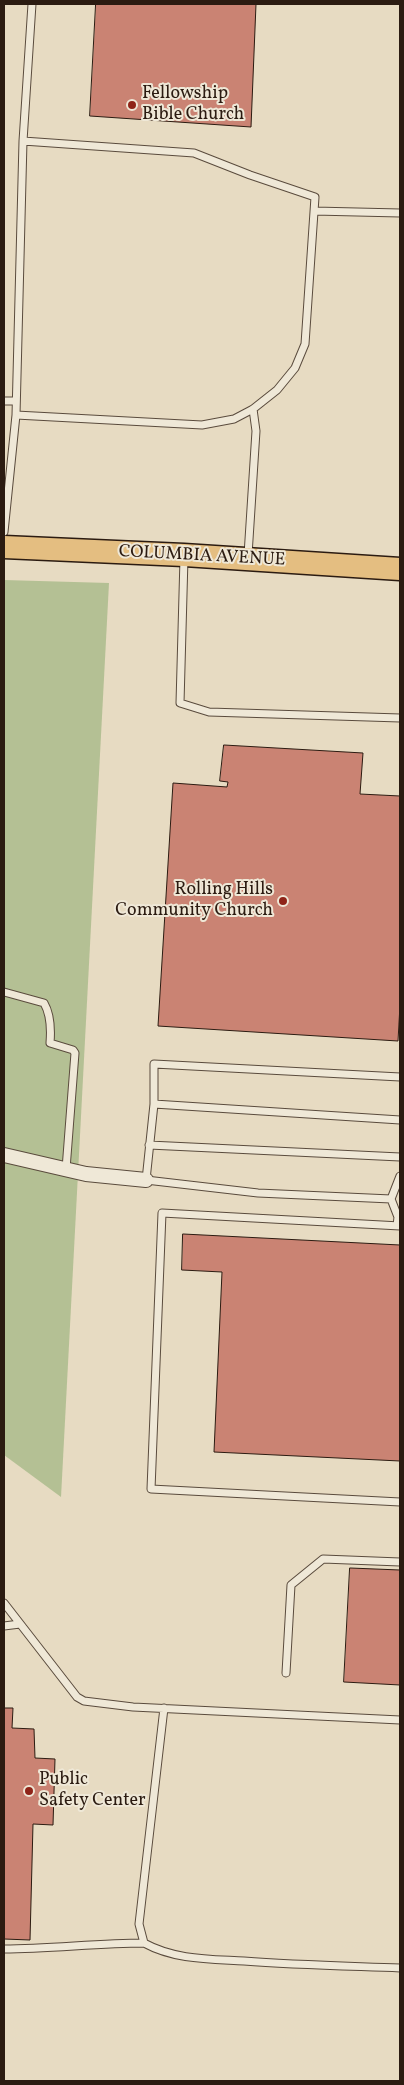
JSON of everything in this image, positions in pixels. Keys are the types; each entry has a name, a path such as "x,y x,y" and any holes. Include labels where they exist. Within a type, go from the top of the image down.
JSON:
{"main road":[{"name":"COLUMBIA AVENUE","path":"4,547 184,555 400,569"}],"street":[{"path":"4,1155 86,1174 146,1180"}],"lane":[{"path":"4,532 16,415 23,141 32,4"},
{"path":"16,415 202,424 234,419 254,409 277,390 295,368 305,344 315,197 250,175 194,153 23,141"},
{"path":"314,211 400,213"},
{"path":"4,400 16,401"},
{"path":"248,559 256,431 254,409"},
{"path":"184,555 180,703 209,712 400,718"},
{"path":"4,992 44,1004 47,1008 51,1031 50,1044 73,1050 75,1053 66,1169"},
{"path":"392,1199 258,1193 146,1180 154,1104 154,1064 400,1077"},
{"path":"154,1104 400,1120"},
{"path":"149,1145 400,1157"},
{"path":"400,1176 392,1199 399,1226 162,1213 151,1489 400,1502"},
{"path":"286,1674 291,1585 323,1559 400,1562"},
{"path":"4,1603 77,1697 84,1702 400,1720"},
{"path":"4,1626 20,1624"},
{"path":"144,1943 140,1924 164,1708"},
{"path":"4,1949 144,1943 156,1950 178,1957 264,1963 400,1968"}],"green space":[{"path":"4,580 109,583 61,1497 4,1455"}],"building":[{"path":"96,4 256,4 251,127 90,116"},
{"name":"Rolling Hills Community Church","path":"224,745 363,753 360,794 400,796 400,1005 398,1041 158,1026 173,783 227,787 228,782 220,781"},
{"path":"183,1234 400,1245 400,1461 214,1452 222,1272 182,1270"},
{"path":"350,1568 400,1570 400,1685 344,1682"},
{"name":"Public Safety Center","path":"4,1708 13,1708 12,1728 34,1729 35,1758 55,1759 53,1825 33,1824 30,1940 4,1939"}],"place":[{"name":"Fellowship Bible Church","path":"132,105"},
{"name":"Rolling Hills Community Church","path":"283,901"},
{"name":"Public Safety Center","path":"29,1791"}]}
